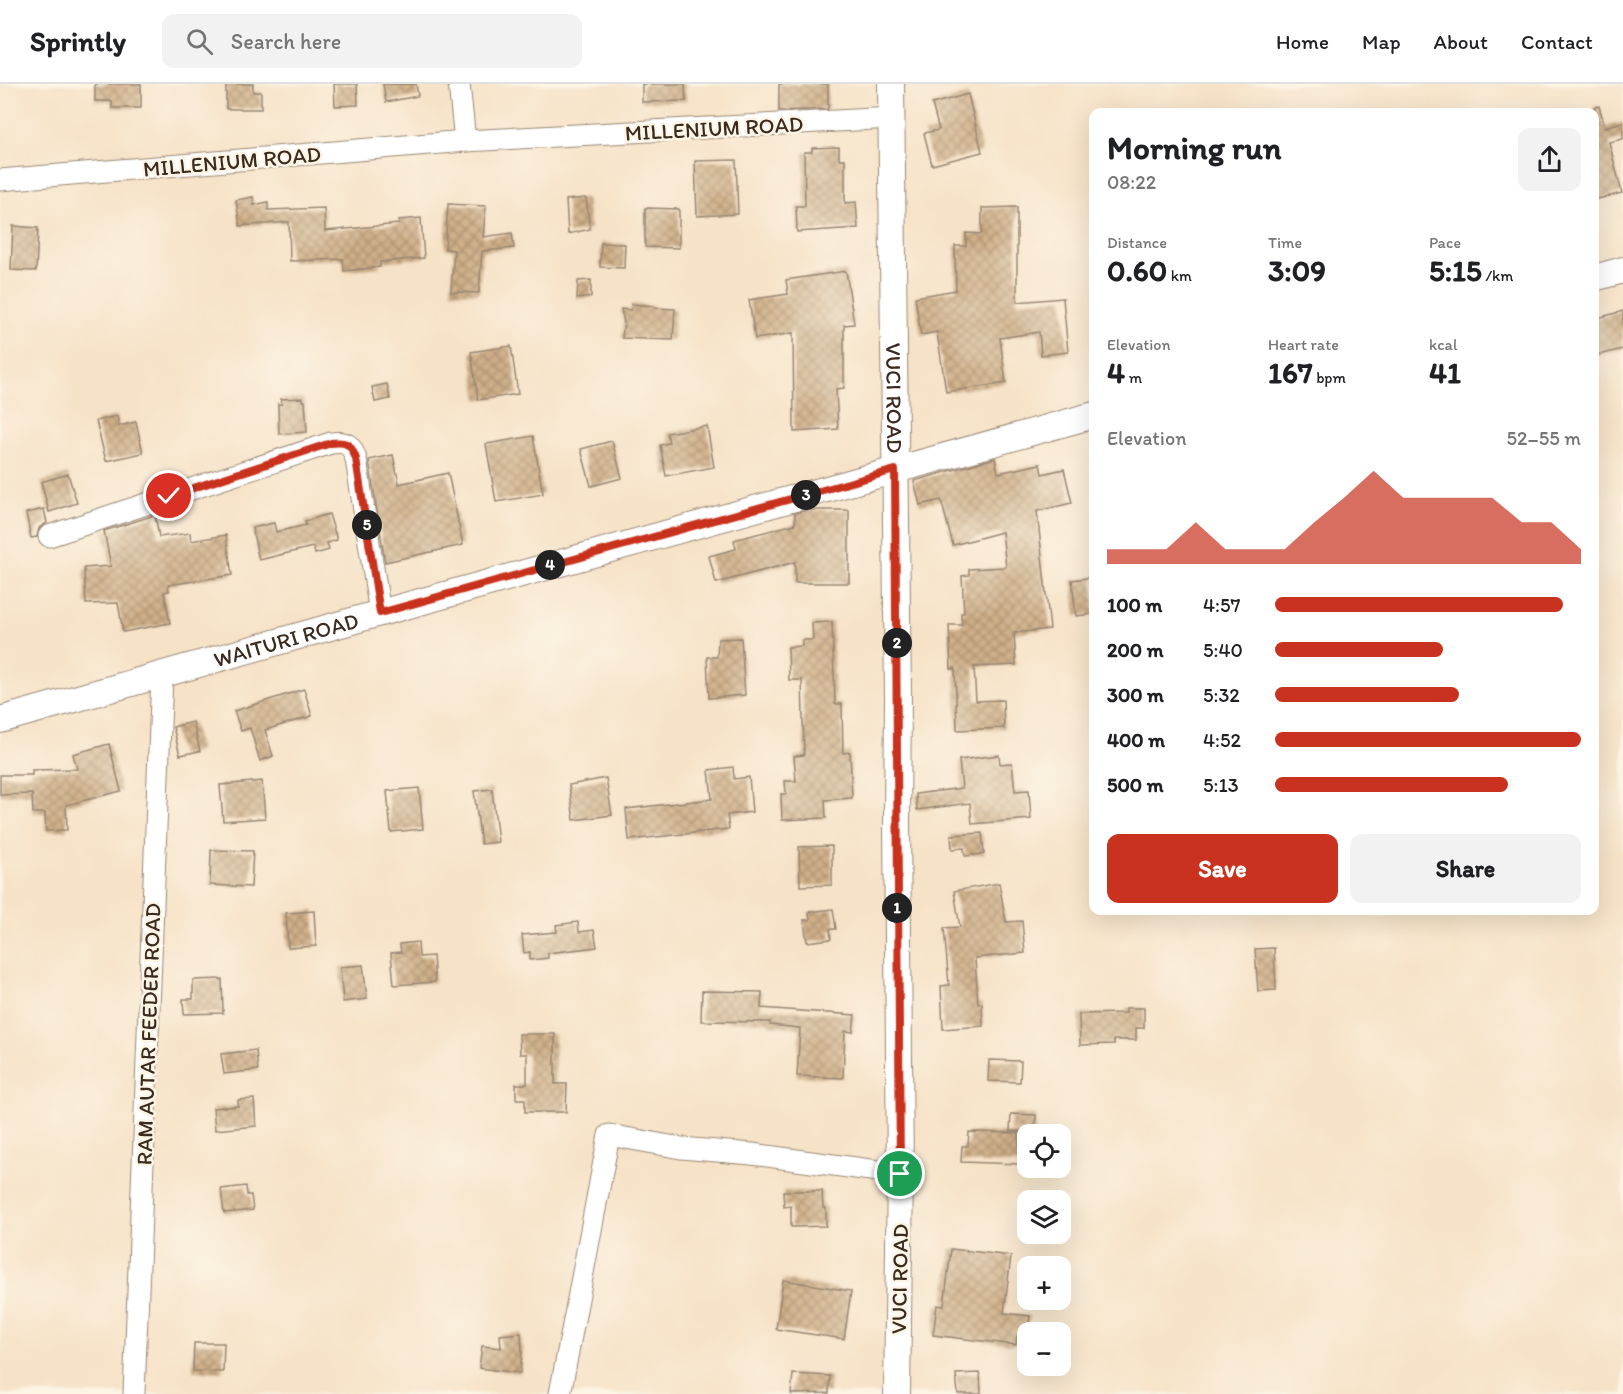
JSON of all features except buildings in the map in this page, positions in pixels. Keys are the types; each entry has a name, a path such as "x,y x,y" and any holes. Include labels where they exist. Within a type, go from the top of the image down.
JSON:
{"main road":[{"name":"VUCI ROAD","path":"891,84 900,1174 897,1394"},
{"path":"1599,277 1623,270"},
{"name":"WAITURI ROAD","path":"0,720 1089,416"}],"street":[{"path":"459,84 465,141"},
{"name":"MILLENIUM ROAD","path":"0,180 465,141 892,118"},
{"path":"49,536 343,441 352,447 356,459 380,613"},
{"name":"RAM AUTAR FEEDER ROAD","path":"134,1394 162,674"},
{"path":"560,1394 609,1135 681,1148 752,1154 900,1174"}],"route":[{"path":"169,496 331,443 343,441 348,443 356,459 380,613 895,470 900,1174"}]}
